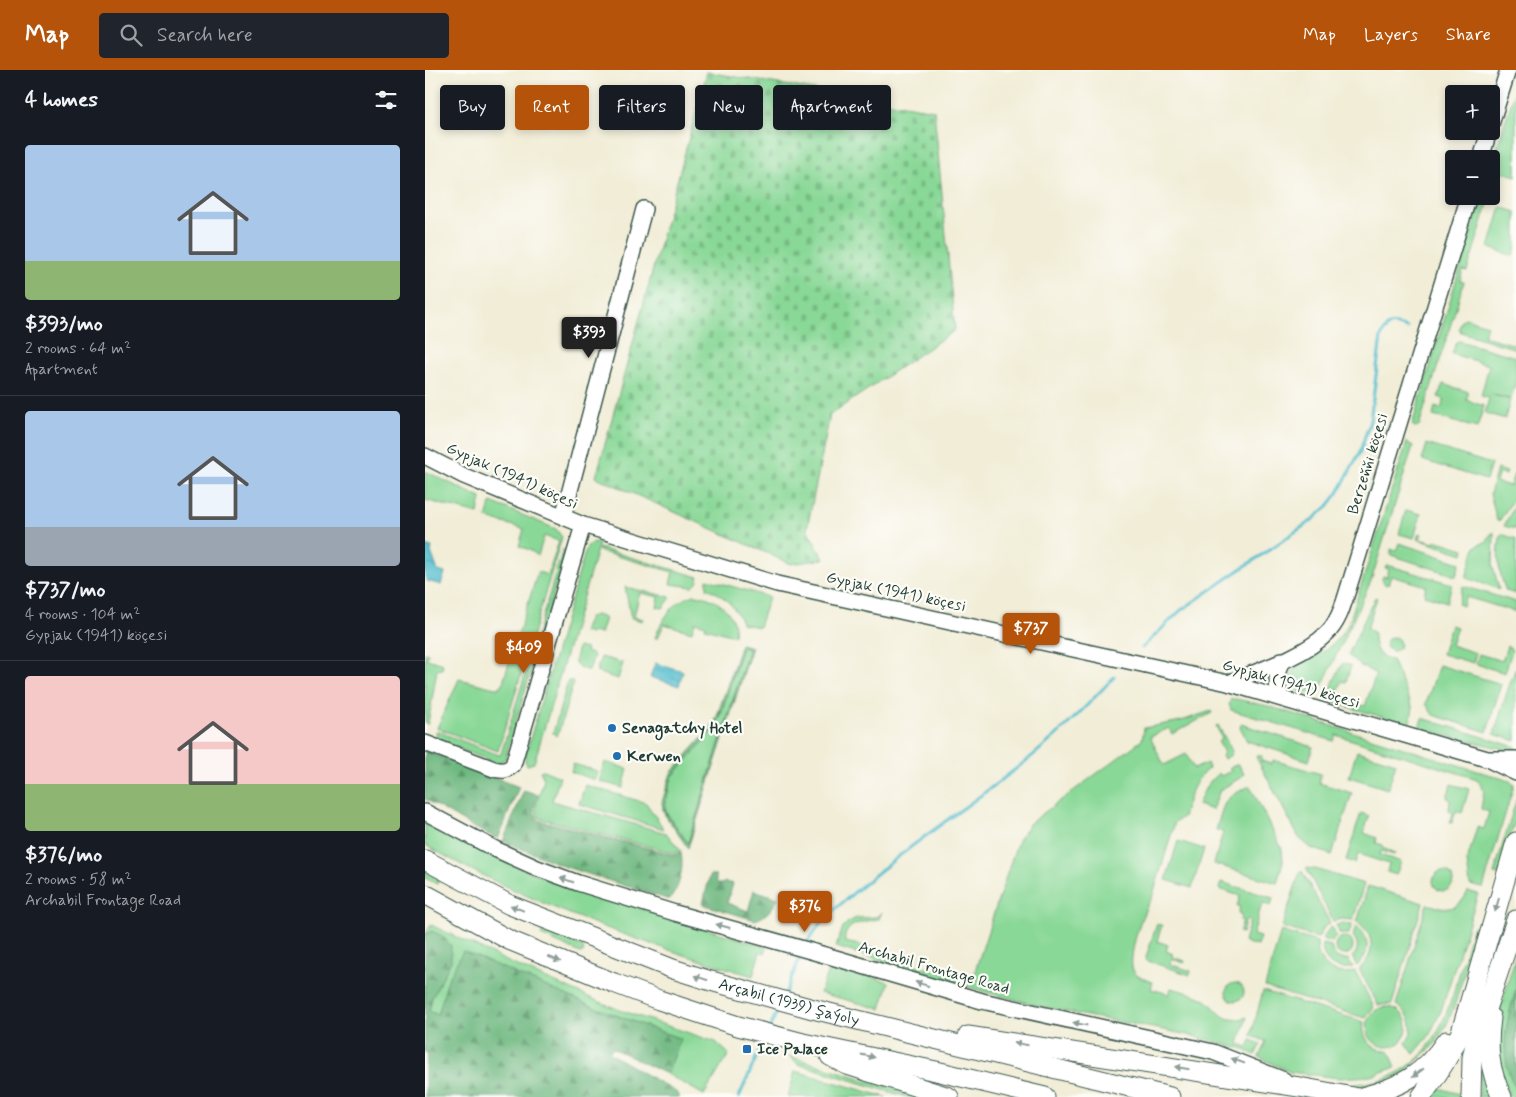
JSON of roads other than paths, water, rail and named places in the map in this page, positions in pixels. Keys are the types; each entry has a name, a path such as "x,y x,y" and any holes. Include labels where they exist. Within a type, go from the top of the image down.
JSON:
{"main road":[{"path":"1421,1097 1440,1073 1461,1032 1473,989 1511,879 1516,842"},
{"name":"Arçabil (1939) şaýoly","path":"425,860 509,905 673,969 748,992 817,1010 1170,1097"},
{"name":"Arçabil (1939) şaýoly","path":"425,894 509,940 614,984 738,1026 1045,1097"},
{"path":"1471,1097 1472,1058 1480,1025 1516,920"},
{"path":"1498,977 1489,1032 1489,1048 1490,1063 1502,1097"},
{"path":"1362,1097 1385,1091 1405,1082 1436,1057 1452,1033 1473,989"},
{"path":"817,1010 945,1032 1299,1086 1355,1097"},
{"path":"805,1043 847,1065 949,1097"}],"street":[{"path":"1500,95 1508,70"},
{"name":"Berzeňňi köçesi","path":"1228,683 1283,660 1317,642 1328,633 1343,607 1466,205"},
{"path":"563,517 644,209"},
{"name":"Gypjak (1941) köçesi","path":"425,456 464,476 583,525 777,584 1228,683 1487,759 1516,759"},
{"path":"425,743 501,771 508,770 513,765 583,525"},
{"path":"1282,698 1278,692 1277,684 1279,668 1283,660"},
{"path":"1487,759 1516,773"},
{"name":"Archabil Frontage Road","path":"425,812 495,849 557,876 675,913 982,1001 1213,1052 1299,1086"},
{"path":"425,901 509,940"}],"water":[{"path":"425,545 432,547 431,552 438,571 445,573 441,585 427,581 425,577"},
{"path":"655,663 683,671 679,686 650,677"}],"waterway":[{"path":"1142,648 1180,611 1311,521 1328,506 1338,493 1360,452 1370,421 1381,337 1388,326 1394,324 1407,328"},
{"path":"806,945 817,928 839,906 901,855 1043,747 1091,702 1114,677"},
{"path":"784,996 802,953"},
{"path":"770,1028 779,1006"},
{"path":"739,1097 764,1040"}],"place":[{"name":"Senagatchy Hotel","path":"612,728"},
{"name":"Kerwen","path":"617,756"},
{"name":"Ice Palace","path":"747,1049"}]}
